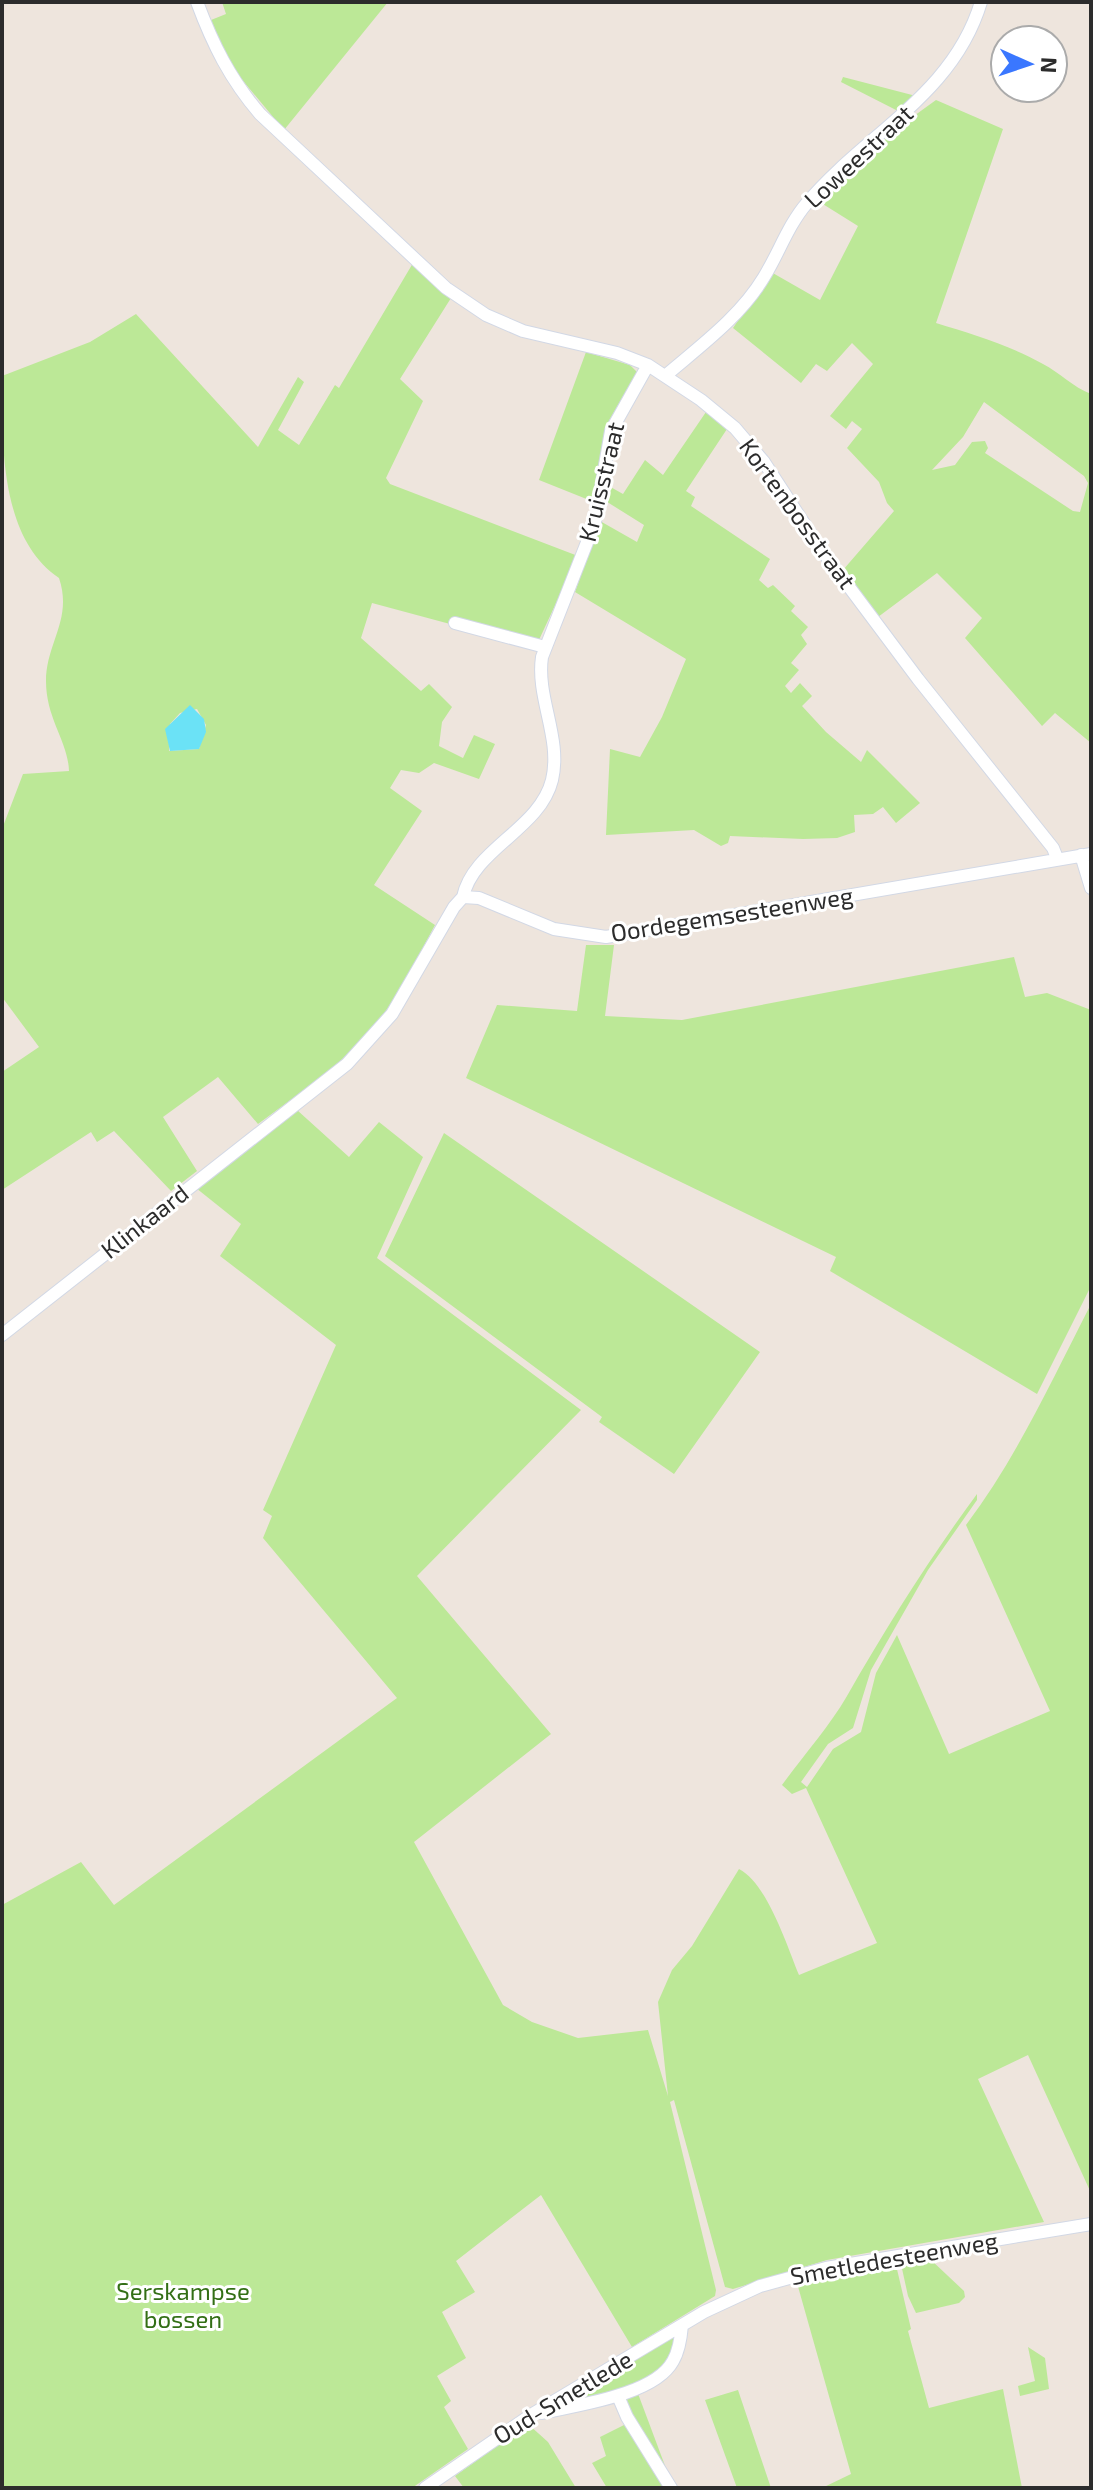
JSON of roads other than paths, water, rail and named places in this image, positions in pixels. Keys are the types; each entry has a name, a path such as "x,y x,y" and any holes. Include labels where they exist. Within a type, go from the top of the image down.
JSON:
{"street":[{"name":"Kortenbosstraat","path":"197,2 216,53 237,87 260,114 446,288 486,315 523,331 617,353 648,365 701,400 735,428 764,462 820,548 1057,858"},
{"name":"Loweestraat","path":"665,376 731,320 764,279 792,225 814,195 942,76 961,50 981,2"},
{"name":"Kruisstraat","path":"463,897 467,882 530,817 545,798 552,780 553,743 540,677 545,647 595,522 611,431 648,365"},
{"path":"455,623 545,647"},
{"path":"1086,854 1091,888"},
{"name":"Oordegemsesteenweg","path":"463,897 479,898 554,929 606,937 1086,854"},
{"name":"Klinkaard","path":"2,1335 373,1039 392,1014 454,907 463,897"},
{"name":"Smetledesteenweg","path":"704,2312 793,2275 1091,2224"},
{"name":"Oud-Smetlede","path":"425,2488 531,2415 704,2312"},
{"path":"531,2415 618,2396 661,2375 673,2362 682,2325"},
{"path":"618,2396 627,2417 671,2488"}],"water":[{"path":"190,705 204,719 206,732 199,749 170,751 165,729"}],"park label":[{"name":"Serskampse bossen","path":"183,2306"}]}
